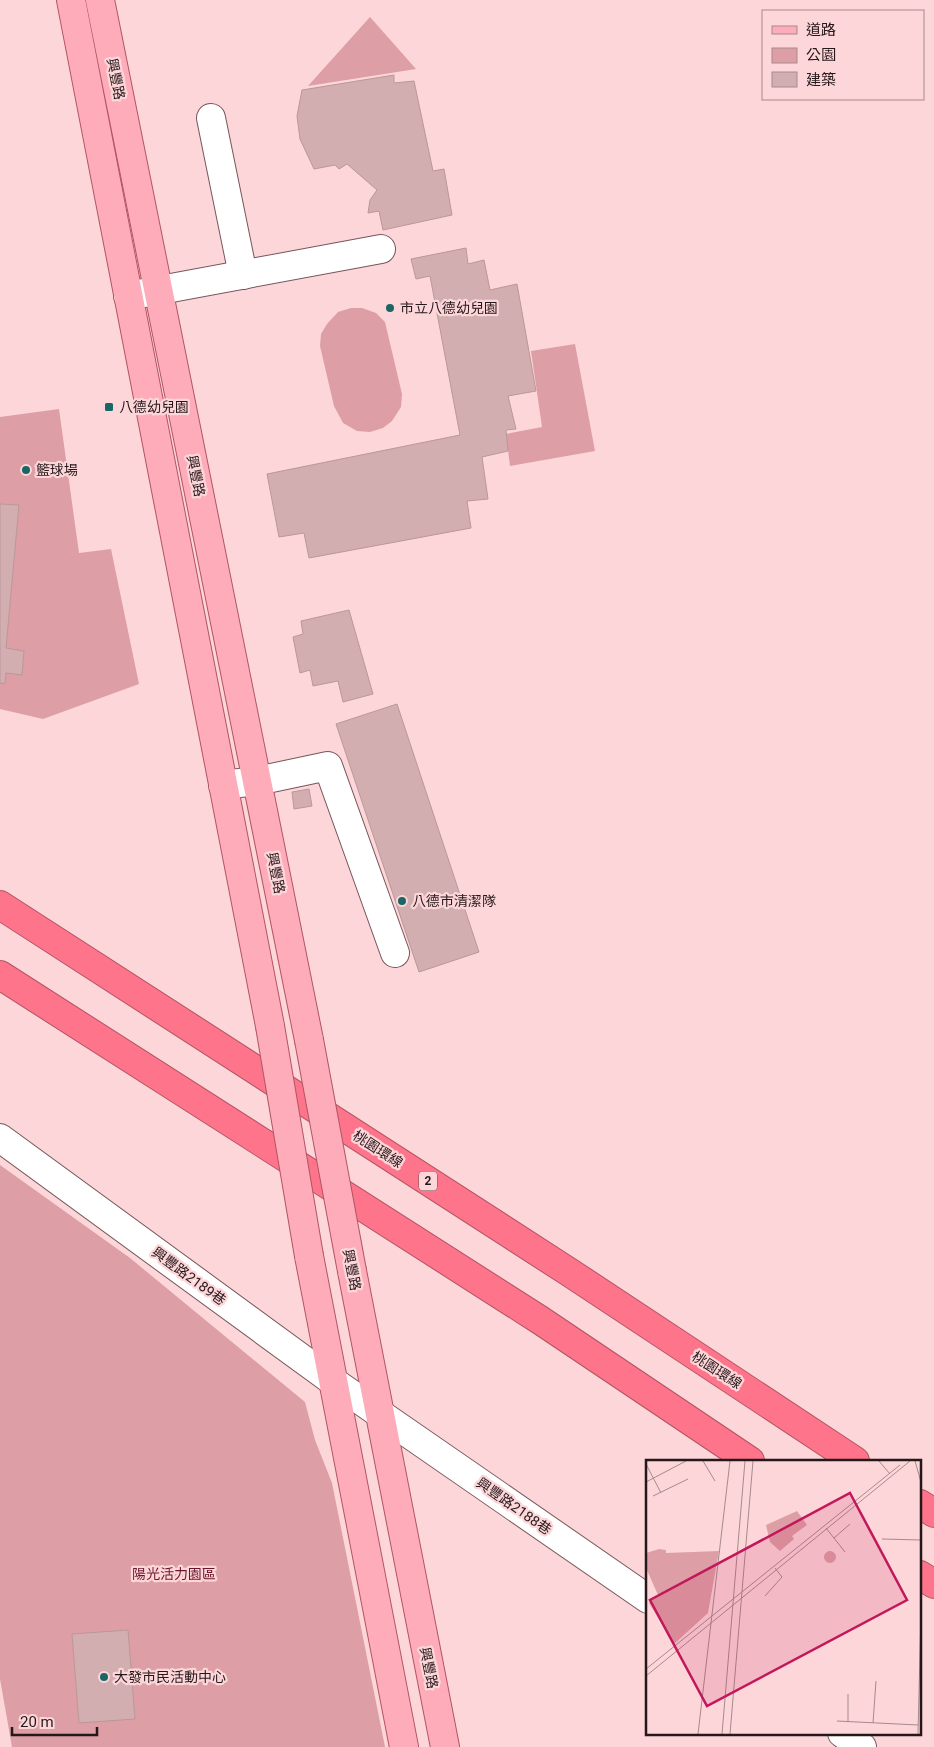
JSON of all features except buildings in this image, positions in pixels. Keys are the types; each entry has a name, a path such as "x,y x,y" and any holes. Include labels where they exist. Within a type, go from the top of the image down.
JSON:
{"highway":[{"name":"桃園環線","path":"0,905 560,1266 853,1460"},
{"path":"0,975 540,1320 749,1460"},
{"path":"922,1505 934,1513"},
{"path":"922,1576 934,1584"}],"main road":[{"path":"71,0 270,1026 309,1256 404,1747"},
{"name":"興豐路","path":"100,0 309,1040 445,1747"}],"street":[{"path":"210,118 243,274"},
{"path":"128,296 381,249"},
{"path":"223,786 328,766 394,953"},
{"name":"興豐路2189巷","path":"0,1138 334,1382 380,1413"},
{"name":"興豐路2188巷","path":"380,1413 646,1597"},
{"path":"843,1734 862,1747"}],"green space":[{"path":"370,17 416,69 308,86"},
{"path":"351,308 362,308 376,313 385,322 402,394 401,407 392,421 383,428 370,432 357,431 343,423 334,406 320,346 321,334 327,324 338,312"},
{"path":"575,344 595,451 510,466 506,434 542,427 531,351"},
{"path":"59,409 79,553 111,549 139,684 43,719 0,709 0,417"},
{"name":"陽光活力園區","path":"0,1165 130,1258 305,1402 315,1440 332,1483 385,1747 12,1747 0,1679"}],"place":[{"name":"市立八德幼兒園","path":"390,308"},
{"name":"八德幼兒園","path":"109,407"},
{"name":"籃球場","path":"26,470"},
{"name":"八德市清潔隊","path":"402,901"},
{"name":"大發市民活動中心","path":"104,1677"}]}
